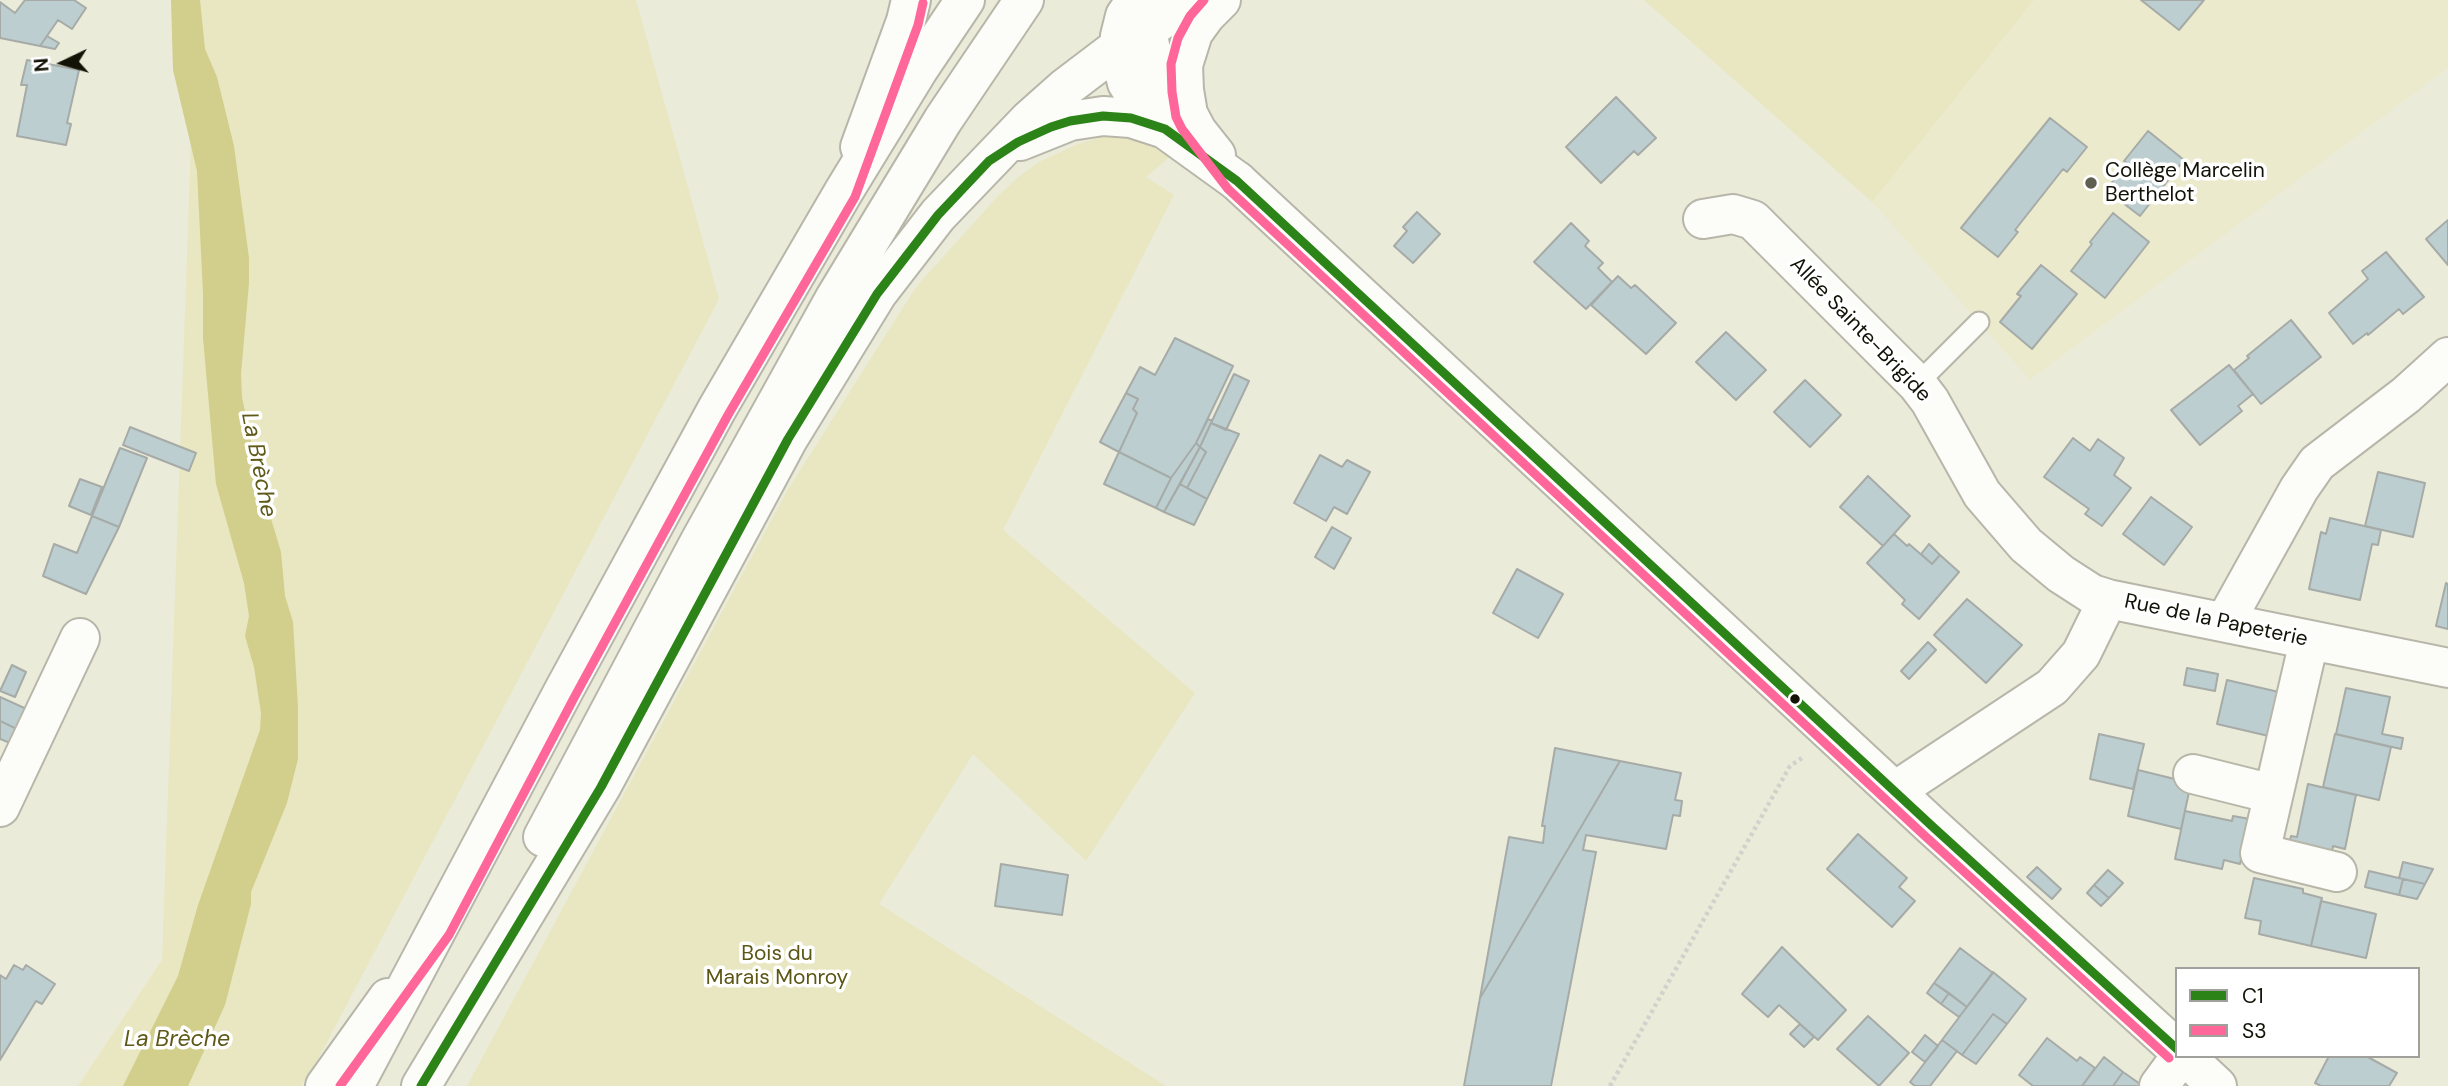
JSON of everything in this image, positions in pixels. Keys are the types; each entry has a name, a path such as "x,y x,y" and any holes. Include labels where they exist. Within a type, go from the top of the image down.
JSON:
{"main road":[{"path":"844,191 906,21 911,0"},
{"path":"355,1086 564,690 717,409 844,191 965,0"},
{"path":"410,1086 669,597 808,346 943,120 1024,0"},
{"path":"421,1086 601,787 788,439 877,294 921,237 989,161 1137,19 1194,0"},
{"path":"1177,121 1184,90 1185,54 1200,23 1221,0"},
{"path":"1137,19 1127,83 1140,103 1177,121 1237,181 2175,1047"},
{"path":"989,161 1034,134 1070,121 1118,116 1149,122 1177,121"},
{"name":"Allée Sainte-Brigide","path":"1703,219 1733,214 1753,220 1917,384 1938,415 1968,472 1997,513 2026,545 2061,574 2092,594 2108,599"},
{"path":"2225,622 2299,489 2317,463 2406,395 2448,357"},
{"name":"Rue de la Papeterie","path":"1895,791 2052,687 2081,654 2108,599 2448,668"},
{"path":"0,807 80,638"},
{"path":"2309,641 2260,853 2337,872"},
{"path":"2193,774 2273,794"},
{"path":"325,1086 439,928"},
{"path":"2159,1086 2181,1058"},
{"path":"2185,1058 2217,1086"}],"lane":[{"path":"1917,384 1979,322"}],"path":[{"path":"1610,1086 1790,766 1834,735"}],"shaded area":[{"name":"Collège Marcelin Berthelot","path":"2034,0 2448,0 2448,68 2030,380 1872,202"}],"green space":[{"path":"196,0 636,0 719,299 317,1061 301,1086 78,1086 162,960"},
{"path":"1644,0 2034,0 1872,202"},
{"name":"Bois du Marais Monroy","path":"1130,136 1171,156 1146,177 1174,195 1003,530 1195,693 1086,861 973,754 879,904 1166,1086 467,1086 787,491 916,287 998,196 1039,162 1078,144 1102,137"}],"water":[{"name":"La Brèche","path":"171,0 200,0 205,49 217,77 234,146 249,258 241,374 242,397 258,475 281,552 285,596 293,622 298,759 287,803 251,892 251,904 225,1005 188,1086 123,1086 178,976 198,905 260,730 261,713 254,667 245,636 249,616 244,583 216,484 203,338 197,171 173,70"}],"building":[{"path":"25,0 74,0 86,8 72,29 58,20 40,46 0,38 0,2 15,13"},
{"path":"2141,0 2204,0 2179,30"},
{"path":"47,36 59,43 55,49 40,46"},
{"path":"27,60 79,70 67,123 71,124 66,145 17,136 27,85 21,85"},
{"path":"1616,97 1656,138 1638,155 1634,151 1601,183 1566,147"},
{"path":"2050,118 2087,147 2067,172 2063,169 2015,230 2018,232 1998,257 1961,228"},
{"path":"2148,131 2184,160 2140,216 2106,190 2127,163 2124,161"},
{"path":"1417,212 1440,234 1413,263 1394,246 1407,231 1403,227"},
{"path":"2113,213 2149,242 2105,298 2071,271"},
{"path":"2448,220 2448,265 2426,239"},
{"path":"1571,223 1589,241 1585,246 1603,263 1598,268 1612,282 1586,309 1534,262"},
{"path":"2386,252 2424,297 2403,314 2399,309 2353,344 2329,313 2368,279 2362,271"},
{"path":"2041,265 2077,294 2032,349 2000,322 2021,296 2017,294"},
{"path":"1618,276 1631,288 1635,285 1676,323 1646,354 1591,305"},
{"path":"2291,320 2321,357 2261,404 2234,370"},
{"path":"1726,332 1766,370 1736,400 1696,362"},
{"path":"1175,338 1233,366 1196,443 1171,478 1119,452 1137,413 1133,409 1138,399 1126,393 1140,367 1155,375"},
{"path":"2229,365 2253,394 2238,406 2242,411 2200,445 2171,410"},
{"path":"1234,374 1249,381 1226,430 1211,423"},
{"path":"1805,380 1841,415 1810,447 1774,412"},
{"path":"1126,393 1138,399 1133,409 1137,413 1119,452 1100,442"},
{"path":"1208,419 1212,421 1200,447 1196,443"},
{"path":"1211,423 1239,434 1207,499 1187,488 1206,452 1200,447"},
{"path":"130,427 196,453 189,471 123,445"},
{"path":"2073,438 2090,451 2098,439 2124,458 2114,475 2131,488 2102,526 2085,514 2089,509 2044,477"},
{"path":"1196,443 1200,447 1164,512 1156,508 1171,478"},
{"path":"1200,447 1206,452 1187,488 1180,484"},
{"path":"120,448 147,458 119,527 92,516"},
{"path":"1119,452 1171,478 1156,508 1104,484"},
{"path":"1320,455 1342,467 1347,460 1370,472 1347,514 1334,507 1326,521 1294,503"},
{"path":"2378,472 2425,483 2413,537 2365,526"},
{"path":"1868,476 1910,516 1883,546 1840,507"},
{"path":"80,479 102,487 91,515 69,506"},
{"path":"1180,484 1207,499 1194,525 1164,512"},
{"path":"2151,497 2192,527 2164,565 2123,534"},
{"path":"92,516 119,527 86,594 43,576 54,544 77,553"},
{"path":"2330,518 2381,530 2378,545 2372,544 2360,600 2309,589 2321,532 2326,534"},
{"path":"1332,527 1351,538 1334,569 1315,557"},
{"path":"1894,534 1932,564 1940,555 1959,572 1919,619 1902,604 1905,600 1867,563"},
{"path":"1929,544 1940,555 1932,564 1921,554"},
{"path":"1517,569 1563,594 1538,638 1493,613"},
{"path":"2446,583 2448,584 2448,629 2436,626"},
{"path":"1967,599 2022,645 1986,683 1934,635"},
{"path":"1928,642 1936,650 1909,679 1901,671"},
{"path":"12,665 26,672 15,697 0,691"},
{"path":"2187,668 2218,674 2215,691 2184,685"},
{"path":"2227,680 2283,693 2273,737 2217,724"},
{"path":"2346,688 2390,697 2382,734 2403,738 2401,749 2336,734"},
{"path":"0,697 31,711 21,731 0,721"},
{"path":"0,721 21,731 15,745 0,739"},
{"path":"2099,734 2144,744 2133,789 2090,779"},
{"path":"2335,734 2391,747 2379,800 2323,787"},
{"path":"1555,748 1620,761 1480,998 1509,837 1543,843 1545,826 1542,826"},
{"path":"1620,761 1681,773 1675,800 1682,801 1680,816 1673,815 1666,849 1586,835 1583,850 1596,852 1551,1086 1464,1086 1480,998"},
{"path":"2138,770 2191,783 2181,829 2128,816"},
{"path":"2308,784 2356,795 2345,849 2333,846 2330,862 2287,852 2291,836 2297,837"},
{"path":"2185,811 2232,821 2233,816 2250,819 2240,864 2224,860 2222,869 2175,859"},
{"path":"1858,834 1907,878 1899,887 1915,901 1892,927 1827,869"},
{"path":"2403,862 2433,869 2425,884 2399,878"},
{"path":"1001,864 1068,875 1062,915 995,906"},
{"path":"2037,867 2061,889 2052,899 2027,877"},
{"path":"2108,870 2123,883 2109,898 2094,885"},
{"path":"2369,871 2403,879 2399,895 2365,887"},
{"path":"2254,878 2303,889 2303,893 2322,898 2311,946 2259,934 2261,921 2245,918"},
{"path":"2403,879 2425,884 2417,899 2399,895"},
{"path":"2094,885 2109,898 2101,906 2087,893"},
{"path":"2321,901 2376,914 2366,958 2311,946"},
{"path":"1782,947 1846,1010 1818,1040 1779,1005 1768,1017 1742,994"},
{"path":"1960,948 1993,973 1967,1007 1934,983"},
{"path":"14,965 23,970 26,965 55,984 42,1004 36,1001 0,1060 0,975 6,979"},
{"path":"1993,972 2026,999 2007,1024 1993,1014 1962,1055 1942,1040"},
{"path":"1934,983 1949,993 1941,1004 1927,993"},
{"path":"1949,993 1967,1007 1959,1017 1941,1004"},
{"path":"1993,1014 2007,1024 1976,1064 1962,1055"},
{"path":"1868,1016 1909,1053 1879,1086 1837,1049"},
{"path":"1800,1024 1814,1037 1804,1047 1790,1034"},
{"path":"1925,1035 1938,1046 1925,1062 1912,1052"},
{"path":"2047,1038 2077,1061 2080,1057 2095,1068 2082,1086 2033,1086 2019,1075"},
{"path":"1942,1040 1957,1051 1930,1086 1915,1086 1910,1082"},
{"path":"2104,1057 2123,1072 2113,1086 2082,1086"},
{"path":"2328,1058 2370,1058 2397,1073 2389,1086 2321,1086 2315,1083"},
{"path":"2123,1072 2143,1086 2113,1086"}],"transit line":[{"name":"S3","path":"1204,0 1190,16 1178,38 1171,64 1172,92 1176,117 1182,129 1228,189 1925,836 2169,1058"},
{"name":"S3","path":"340,1086 449,935 728,415 855,197 918,25 923,3"},
{"name":"C1","path":"421,1086 601,787 788,439 877,294 938,215 989,161 1018,142 1051,127 1103,116 1131,118 1165,129 1237,181 1933,827 2175,1047"}],"place":[{"name":"Collège Marcelin Berthelot","path":"2091,183"}]}
